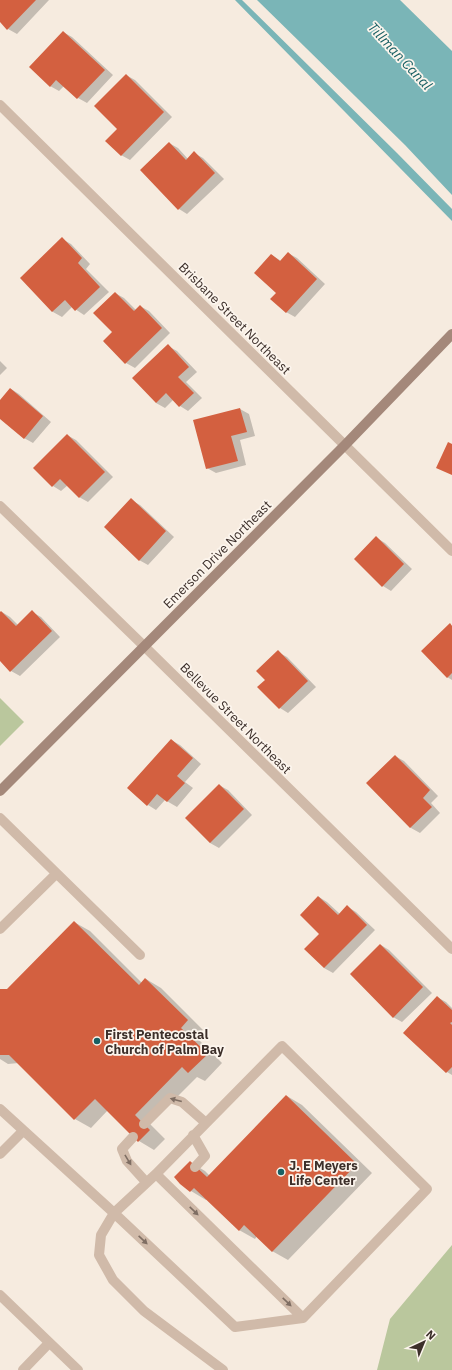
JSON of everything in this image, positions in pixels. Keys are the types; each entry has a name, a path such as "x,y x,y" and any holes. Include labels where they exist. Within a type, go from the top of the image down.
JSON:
{"street":[{"name":"Brisbane Street Northeast","path":"0,105 452,551"},
{"name":"Emerson Drive Northeast","path":"0,791 345,445 452,334"},
{"name":"Bellevue Street Northeast","path":"0,506 452,949"},
{"path":"0,818 140,955"},
{"path":"0,929 56,874"},
{"path":"0,1109 114,1213 235,1327 303,1318 427,1189 282,1046 156,1174 114,1213 101,1235 99,1254 113,1280 144,1311 223,1370"},
{"path":"144,1124 170,1098 182,1102 206,1123"},
{"path":"0,1154 23,1131"},
{"path":"193,1135 205,1156 195,1167"},
{"path":"133,1137 122,1149 127,1161 146,1182"},
{"path":"156,1174 176,1187 303,1318"},
{"path":"0,1295 78,1370"},
{"path":"23,1370 49,1343"}],"green space":[{"path":"0,698 24,722 0,746"},
{"path":"452,1245 452,1370 377,1370 390,1319"}],"water":[{"path":"235,0 242,0 452,209 452,221"},
{"name":"Tillman Canal","path":"257,0 400,0 452,51 452,195 405,145"}],"building":[{"path":"0,0 36,0 7,30 0,22"},
{"path":"63,31 105,70 77,99 56,80 50,87 29,67"},
{"path":"126,74 164,112 121,156 105,141 117,129 94,106"},
{"path":"169,142 186,160 194,151 215,173 178,210 140,170"},
{"path":"62,237 82,258 78,263 100,287 75,311 65,300 52,312 20,278"},
{"path":"288,252 317,279 286,313 270,299 276,293 254,273 271,254 280,261"},
{"path":"115,292 134,311 140,305 162,328 125,364 103,341 112,332 93,313"},
{"path":"168,344 189,367 178,377 194,393 179,407 166,393 156,403 132,378"},
{"path":"10,388 43,416 24,439 0,419 0,400"},
{"path":"240,408 247,432 231,436 238,461 206,469 193,420"},
{"path":"67,434 105,472 79,498 60,479 52,487 33,468"},
{"path":"448,442 452,444 452,475 436,468"},
{"path":"131,498 166,531 139,561 104,527"},
{"path":"376,536 404,564 382,587 354,559"},
{"path":"32,610 52,631 10,672 0,661 0,612 1,611 16,626"},
{"path":"450,623 452,626 452,673 447,678 421,651"},
{"path":"278,650 308,681 279,709 257,687 265,680 256,671"},
{"path":"171,739 193,758 177,776 185,783 167,802 157,794 147,806 127,788"},
{"path":"395,755 430,790 423,798 432,807 410,828 366,783"},
{"path":"219,784 244,809 210,843 185,818"},
{"path":"318,896 338,915 347,905 367,925 324,968 304,949 319,934 300,915"},
{"name":"First Pentecostal Church of Palm Bay","path":"74,921 139,985 145,978 188,1020 181,1028 208,1054 188,1073 182,1067 135,1115 150,1130 138,1142 95,1099 74,1120 9,1055 0,1055 0,989 7,989"},
{"path":"380,944 423,987 393,1018 350,974"},
{"path":"437,996 452,1010 452,1022 450,1023 452,1025 452,1067 446,1073 403,1033"},
{"name":"J. E Meyers Life Center","path":"286,1095 357,1164 272,1252 244,1225 239,1231 194,1188 190,1192 174,1177 190,1161 207,1177"}],"place":[{"name":"First Pentecostal Church of Palm Bay","path":"97,1041"},
{"name":"J. E Meyers Life Center","path":"281,1172"}]}
